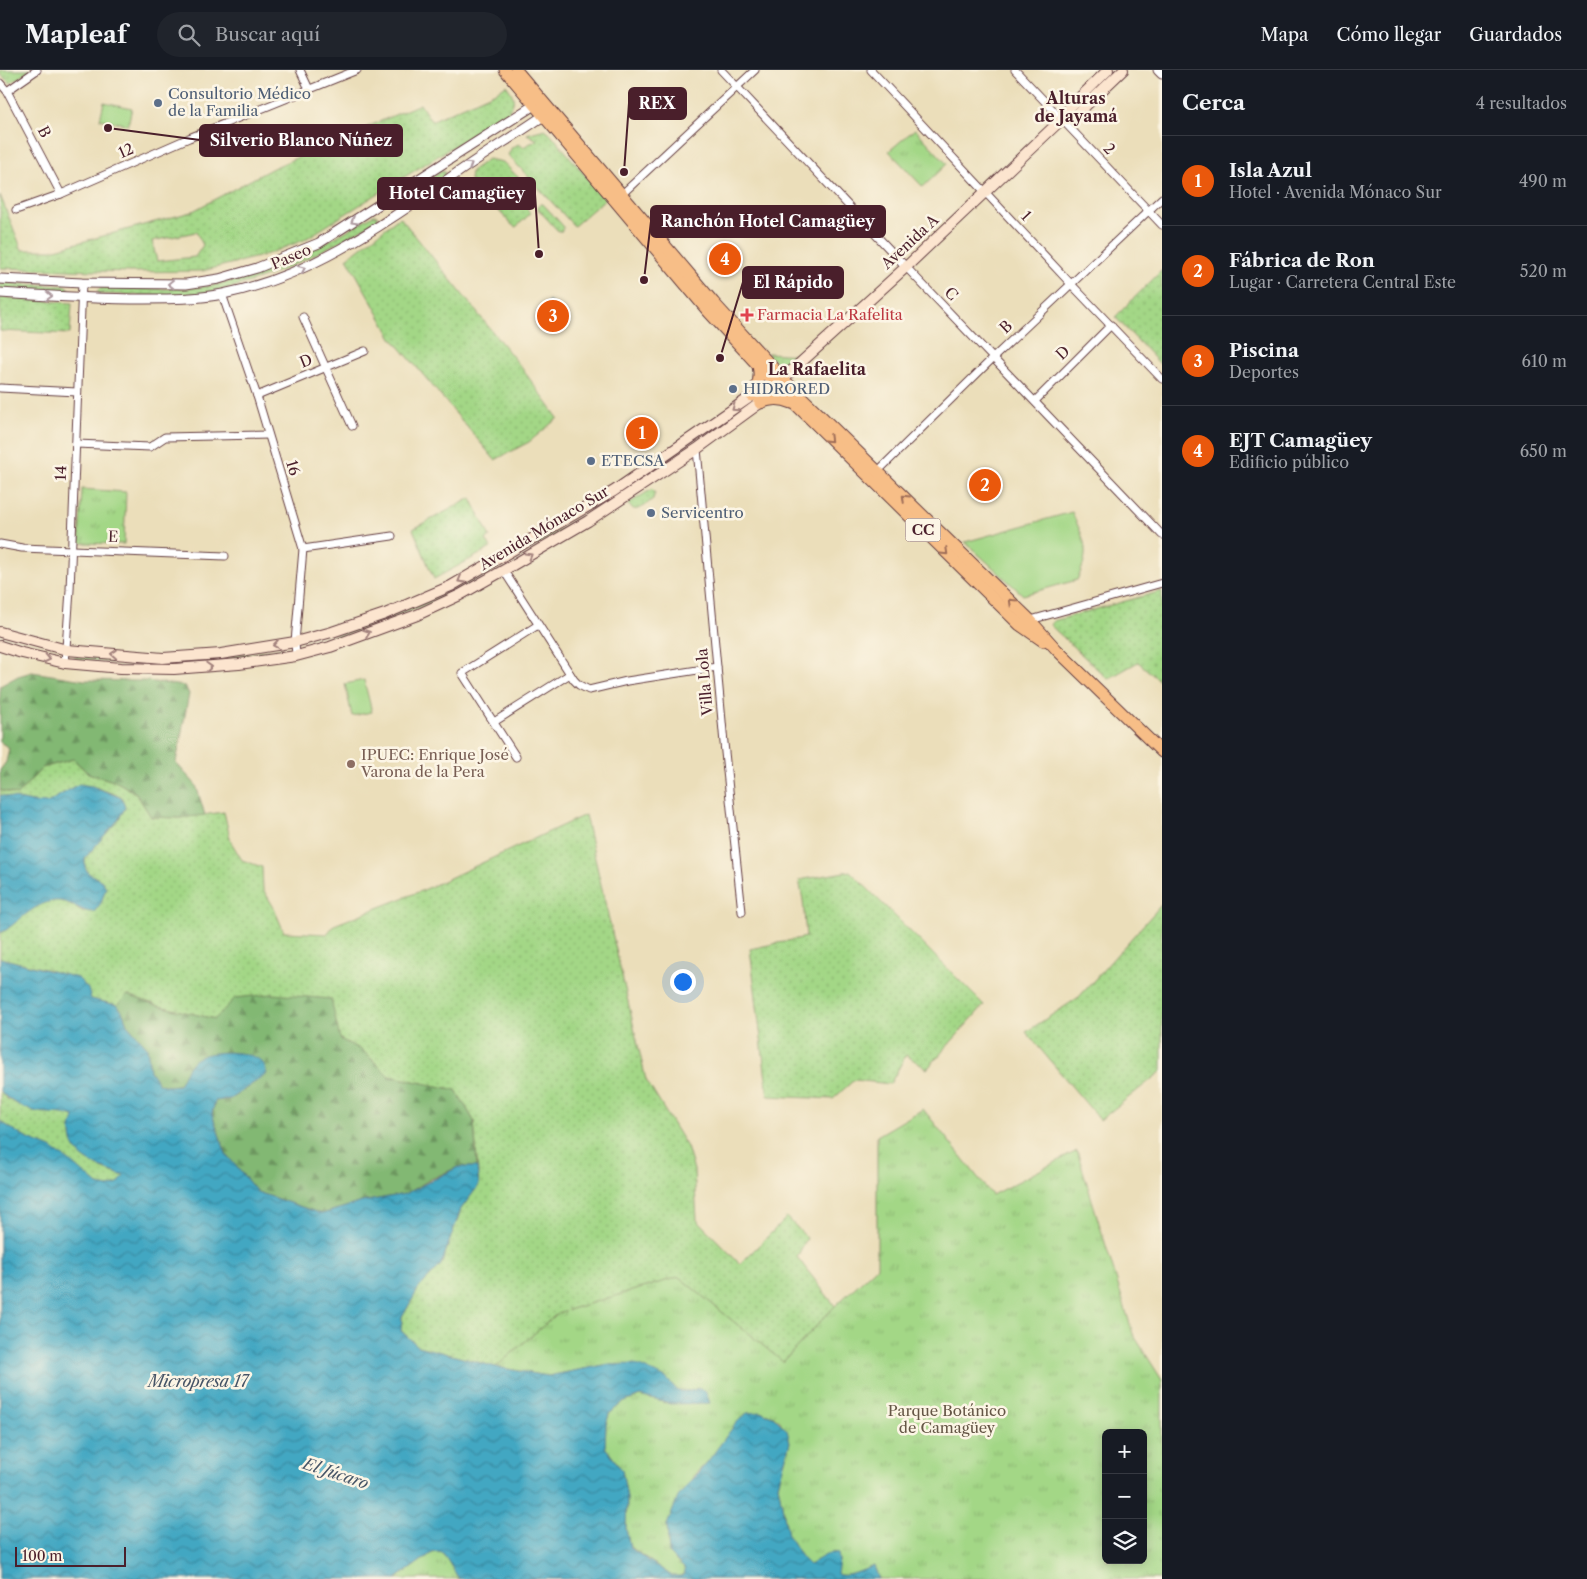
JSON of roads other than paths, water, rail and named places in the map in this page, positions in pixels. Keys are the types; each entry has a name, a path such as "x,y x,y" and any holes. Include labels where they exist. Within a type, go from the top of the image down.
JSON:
{"main road":[{"name":"CC","path":"506,70 548,113 618,197 707,310 758,366 779,382 1025,622 1057,650 1162,752"},
{"name":"CC","path":"516,70 538,103"},
{"name":"Avenida A","path":"779,382 906,267 1062,119 1075,116 1103,82 1108,70"},
{"name":"Avenida A","path":"1103,82 1123,70"},
{"name":"CC","path":"618,197 714,303 779,382 794,404 874,475"},
{"path":"758,366 759,383 756,400 785,400 794,404"},
{"name":"Avenida Mónaco Sur","path":"0,632 67,650 164,658 221,654 295,642 332,632 385,614 451,586 582,511 617,496 698,449 756,400 765,388 779,382"},
{"name":"Avenida Mónaco Sur","path":"0,646 66,663 120,668 174,669 223,666 296,656 330,646 417,616 460,595 504,570 588,521 617,496 697,435 756,400"},
{"path":"697,435 698,449"},
{"path":"582,511 588,521"}],"street":[{"path":"7,90 38,70"},
{"path":"300,70 309,89"},
{"name":"12","path":"16,210 61,194 189,138 357,70"},
{"name":"C","path":"721,70 906,267 1162,534"},
{"path":"618,197 755,70"},
{"name":"1","path":"871,70 1162,379"},
{"name":"2","path":"1015,70 1162,225"},
{"path":"1158,70 1162,74"},
{"name":"B","path":"0,83 7,90 61,194"},
{"name":"Paseo","path":"0,278 82,283 186,284 219,279 258,268 304,250 318,242 382,204 538,103"},
{"name":"Paseo","path":"0,294 81,298 178,299 222,294 252,287 300,270 343,248 393,217 548,113"},
{"name":"B","path":"874,475 993,358 1162,198"},
{"path":"382,204 393,217"},
{"name":"14","path":"66,663 82,283"},
{"name":"16","path":"222,294 257,396 303,549 295,642 296,656"},
{"path":"303,317 352,426"},
{"name":"D","path":"1035,401 1112,325"},
{"name":"D","path":"257,396 365,351"},
{"path":"0,388 77,392"},
{"path":"76,444 150,448 164,437 268,435"},
{"name":"Villa Lola","path":"698,449 717,667 742,912"},
{"path":"303,549 392,536"},
{"name":"E","path":"0,544 22,548 225,556"},
{"path":"504,570 570,674 579,685 589,690 717,667"},
{"path":"1025,622 1162,583"},
{"path":"516,757 462,672 538,625"},
{"path":"494,722 570,674"}],"water":[{"path":"549,300 559,311 560,320 554,325 543,312"},
{"path":"79,784 92,786 122,798 125,808 118,820 85,858 85,867 88,873 102,881 106,887 101,903 94,912 90,912 68,903 51,901 35,908 0,933 0,795 32,802 47,803"},
{"name":"Micropresa 17","path":"0,958 78,978 88,989 91,999 117,1005 122,1011 127,1024 147,1047 150,1071 159,1084 179,1085 193,1061 207,1054 239,1053 257,1058 263,1063 267,1074 230,1099 215,1101 212,1114 226,1154 257,1192 322,1214 362,1202 405,1194 458,1167 477,1167 479,1185 461,1209 441,1265 419,1288 402,1317 401,1331 418,1346 496,1367 548,1376 604,1365 635,1364 666,1378 678,1391 690,1391 698,1388 706,1392 710,1403 671,1404 640,1396 622,1403 609,1414 606,1425 605,1447 622,1470 627,1498 626,1529 630,1548 672,1576 683,1576 685,1573 684,1568 669,1554 667,1525 678,1497 736,1423 747,1413 761,1412 773,1416 787,1430 790,1442 778,1485 788,1535 801,1557 809,1565 827,1555 838,1553 837,1574 846,1575 874,1566 879,1579 459,1579 443,1553 437,1552 432,1553 396,1579 0,1579 0,1121 26,1138 51,1148 74,1164 98,1185 109,1187 118,1184 124,1176 90,1162 76,1150 72,1143 71,1131 74,1117 29,1110 20,1106 0,1091"}],"place":[{"name":"Consultorio Médico de la Familia","path":"158,103"},
{"name":"Silverio Blanco Núñez","path":"108,128"},
{"name":"REX","path":"624,172"},
{"name":"Hotel Camagüey","path":"539,254"},
{"name":"EJT Camagüey","path":"725,259"},
{"name":"Ranchón Hotel Camagüey","path":"644,280"},
{"name":"Farmacia La Rafelita","path":"747,315"},
{"name":"Piscina","path":"553,316"},
{"name":"El Rápido","path":"720,358"},
{"name":"HIDRORED","path":"733,389"},
{"name":"Isla Azul","path":"642,433"},
{"name":"ETECSA","path":"591,461"},
{"name":"Fábrica de Ron","path":"985,485"},
{"name":"Servicentro","path":"651,513"},
{"name":"IPUEC: Enrique José Varona de la Pera","path":"351,764"}],"district":[{"name":"Alturas de Jayamá","path":"1076,107"},
{"name":"La Rafaelita","path":"817,369"}],"park label":[{"name":"Parque Botánico de Camagüey","path":"947,1420"}],"water label":[{"name":"El Júcaro","path":"336,1473"}]}
